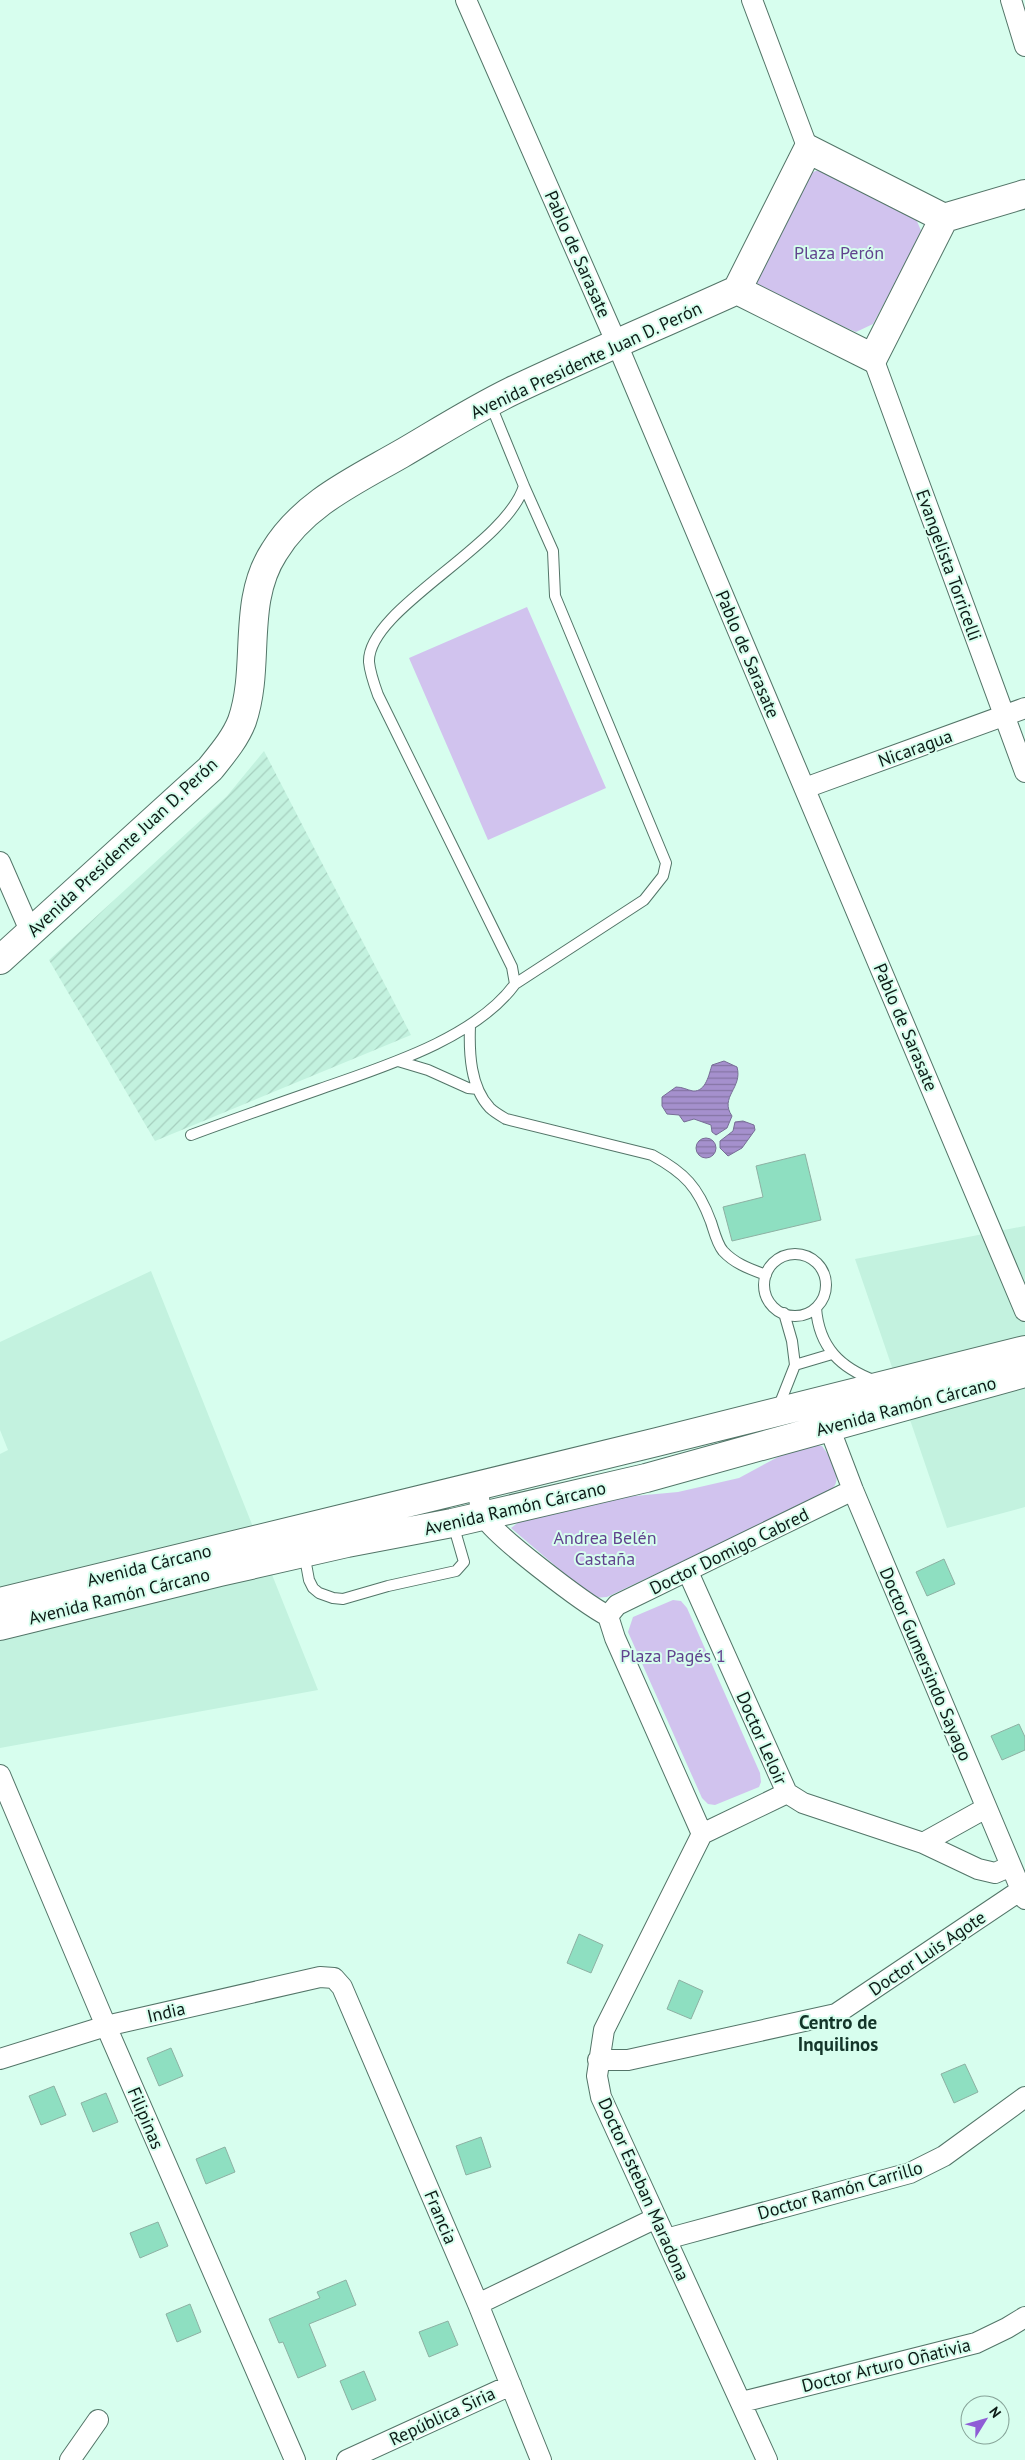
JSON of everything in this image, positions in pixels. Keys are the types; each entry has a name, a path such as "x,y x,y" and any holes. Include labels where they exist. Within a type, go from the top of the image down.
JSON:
{"main road":[{"path":"944,218 873,358 737,290 808,149 944,218 1025,194"},
{"name":"Avenida Presidente Juan D. Perón","path":"0,960 210,769 229,746 241,722 249,696 256,595 266,565 288,532 306,512 490,402 737,290"},
{"name":"Avenida Ramón Cárcano","path":"0,1626 145,1589 477,1485 776,1413 1025,1350"},
{"name":"Avenida Ramón Cárcano","path":"302,1541 452,1523 483,1516 646,1478 1025,1373"},
{"path":"483,1516 484,1502 492,1495 623,1464 657,1442"},
{"name":"Avenida Cárcano","path":"0,1602 302,1541"}],"street":[{"name":"Pablo de Sarasate","path":"466,0 617,344 1025,1311"},
{"path":"752,0 808,149"},
{"path":"1011,0 1025,46"},
{"name":"Evangelista Torricelli","path":"873,358 1025,772"},
{"name":"Nicaragua","path":"804,788 1025,708"},
{"path":"0,862 31,933"},
{"name":"Doctor Gumersindo Sayago","path":"830,1427 853,1490 1023,1895"},
{"path":"477,1485 483,1516 506,1539 588,1605 608,1616 615,1638 702,1834 787,1793"},
{"name":"Doctor Domigo Cabred","path":"608,1616 617,1605 853,1490"},
{"name":"Doctor Leloir","path":"688,1572 787,1793 803,1803 924,1843 978,1869 996,1872 1011,1866"},
{"name":"Filipinas","path":"0,1774 106,2026 295,2460"},
{"path":"924,1843 986,1808"},
{"name":"Doctor Esteban Maradona","path":"702,1834 604,2030 597,2076 601,2097 768,2460"},
{"name":"Doctor Luis Agote","path":"598,2060 628,2060 836,2014 1023,1895"},
{"name":"India","path":"0,2059 106,2026 320,1977 334,1978"},
{"name":"Francia","path":"334,1978 346,1996 478,2304 541,2460"},
{"name":"Doctor Ramón Carrillo","path":"666,2239 910,2173 944,2156 1025,2097"},
{"path":"478,2304 656,2218"},
{"name":"Doctor Arturo Oñativia","path":"742,2402 976,2343 1024,2320"},
{"name":"República Siria","path":"347,2460 511,2385"},
{"path":"70,2460 98,2420"}],"lane":[{"path":"191,1135 398,1061 470,1026 508,994 515,984 644,900 663,876 666,863 555,596 553,586 553,550 524,486 490,402"},
{"path":"515,984 512,967 378,695 369,660 376,639 394,615 507,517 520,500 524,486"},
{"path":"470,1026 469,1055 478,1089 490,1108 506,1119 652,1155 673,1167 690,1180 703,1199 722,1249 736,1262 766,1275"},
{"path":"398,1061 428,1070 468,1088 478,1089"},
{"path":"788,1255 803,1256 816,1263 824,1276 826,1290 823,1300 816,1308 801,1316 784,1314 776,1309 766,1294 766,1275 779,1259 788,1255"},
{"path":"816,1308 818,1327 832,1354 848,1367 865,1377 886,1385"},
{"path":"776,1413 795,1365 792,1341 784,1314"},
{"path":"795,1365 832,1354"},
{"path":"302,1541 309,1580 313,1588 326,1597 343,1599 388,1586 456,1571 464,1562 452,1523"}],"shaded area":[{"path":"264,751 411,1035 155,1141 49,960 227,796"},
{"path":"724,1061 737,1067 738,1074 737,1081 729,1098 729,1109 732,1116 727,1128 716,1135 712,1132 711,1125 694,1119 684,1122 679,1115 667,1114 662,1106 662,1097 676,1087 693,1091 701,1089 706,1082 712,1065"},
{"path":"743,1121 754,1125 755,1130 742,1148 728,1156 720,1148 720,1141 733,1131 735,1122"},
{"path":"706,1138 713,1141 716,1148 713,1155 706,1158 699,1155 696,1148 699,1141"},
{"path":"1025,1226 1025,1507 947,1528 855,1259"},
{"path":"151,1271 318,1690 0,1748 0,1454 8,1450 0,1430 0,1342"}],"green space":[{"name":"Plaza Perón","path":"823,168 914,214 922,233 873,324 856,332 760,291 753,279 806,175"},
{"path":"527,607 606,788 488,840 409,658"},
{"name":"Andrea Belén Castaña","path":"809,1444 822,1446 833,1464 836,1480 835,1485 828,1492 607,1597 593,1598 511,1528 528,1515 613,1498 678,1492 739,1478 778,1457"},
{"name":"Plaza Pagés 1","path":"673,1600 681,1601 687,1608 760,1773 761,1782 759,1787 715,1805 708,1804 702,1798 628,1632 633,1617"}],"building":[{"path":"805,1154 821,1220 732,1241 723,1207 763,1197 756,1166"},
{"path":"944,1559 955,1584 927,1596 916,1572"},
{"path":"1019,1724 1025,1737 1025,1750 1002,1760 991,1736"},
{"path":"579,1934 603,1945 591,1973 567,1963"},
{"path":"679,1980 703,1991 691,2019 667,2009"},
{"path":"171,2048 183,2076 159,2086 147,2058"},
{"path":"965,2064 978,2092 954,2103 941,2074"},
{"path":"54,2086 66,2115 41,2125 29,2096"},
{"path":"106,2093 118,2122 93,2132 81,2103"},
{"path":"481,2137 491,2167 466,2175 456,2146"},
{"path":"225,2147 235,2172 206,2184 196,2159"},
{"path":"158,2222 168,2246 140,2258 130,2233"},
{"path":"346,2280 356,2305 309,2324 326,2366 298,2378 283,2342 279,2343 269,2319 320,2298 317,2292"},
{"path":"190,2304 201,2332 177,2342 166,2314"},
{"path":"448,2321 458,2345 429,2357 419,2332"},
{"path":"364,2371 376,2400 352,2410 340,2381"}],"district":[{"name":"Centro de Inquilinos","path":"838,2033"}]}
